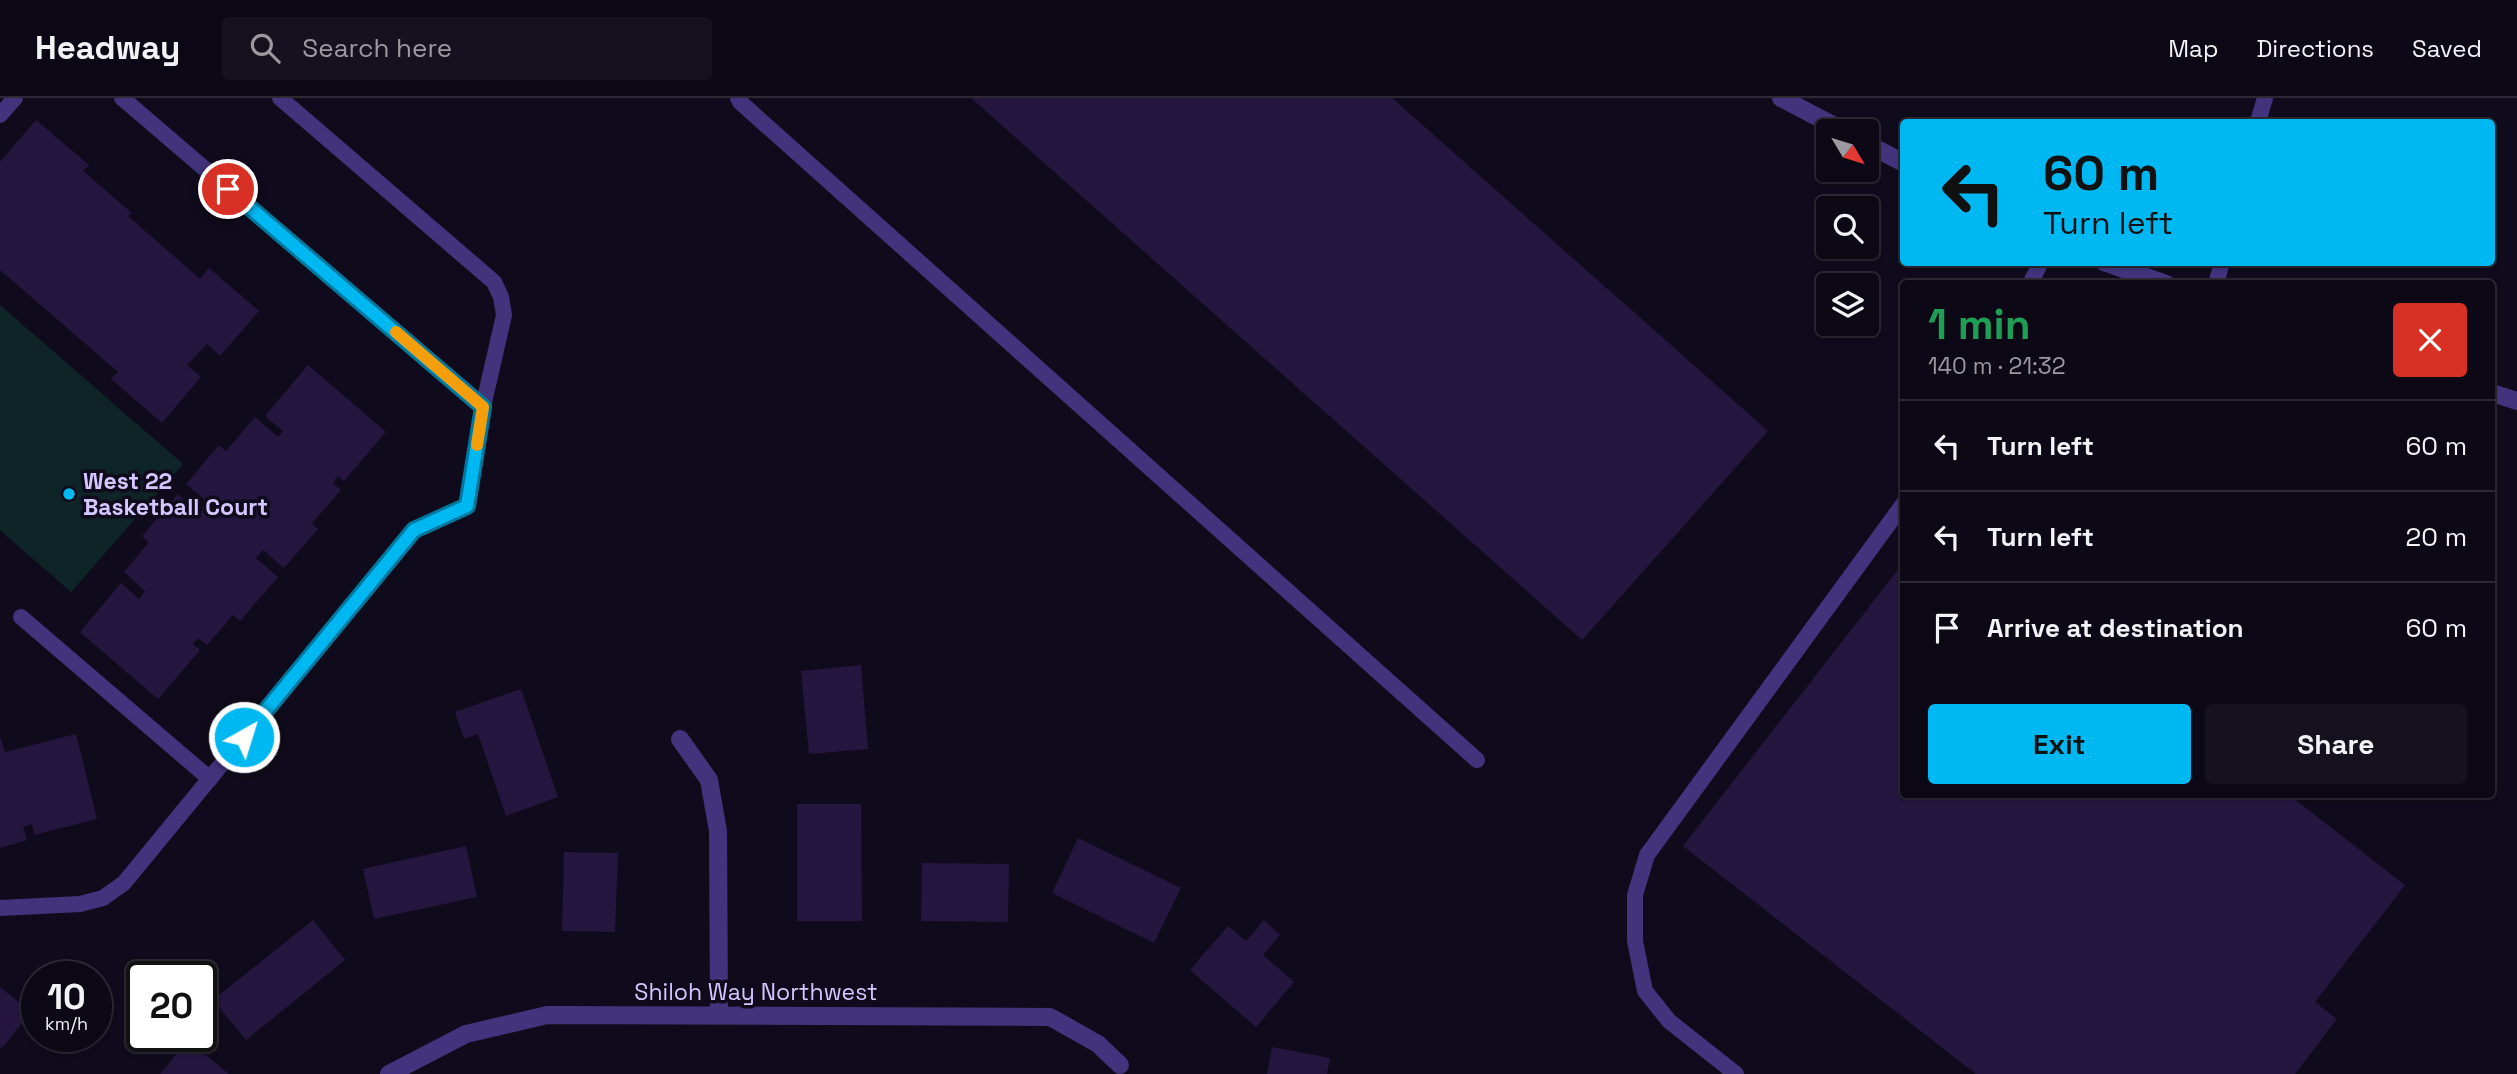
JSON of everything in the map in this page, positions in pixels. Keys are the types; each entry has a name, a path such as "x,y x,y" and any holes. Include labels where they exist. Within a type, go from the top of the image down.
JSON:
{"street":[{"path":"1781,98 1821,119"},
{"path":"1880,151 1900,161"},
{"path":"2115,266 2155,280"},
{"path":"2495,394 2517,401"},
{"path":"680,738 709,780 718,831 719,1016"},
{"name":"Shiloh Way Northwest","path":"389,1074 466,1034 547,1015 1050,1017 1098,1044 1120,1065"}],"lane":[{"path":"0,115 15,98"},
{"path":"122,98 483,407"},
{"path":"0,908 80,904 103,898 124,883 414,530 467,506 483,407 504,315 501,297 494,282 280,98"},
{"path":"738,98 1477,760"},
{"path":"2259,119 2265,98"},
{"path":"1736,1074 1669,1021 1645,992 1635,941 1635,895 1647,855 1900,508"},
{"path":"20,617 210,779"}],"green space":[{"path":"0,305 183,464 71,592 0,530"}],"building":[{"path":"971,98 1392,98 1768,431 1582,640"},
{"path":"36,120 89,165 83,171 132,213 128,216 200,279 209,268 259,311 220,356 207,344 187,365 201,377 162,423 111,379 118,372 0,270 0,162"},
{"path":"308,365 386,432 344,481 338,476 333,483 341,490 312,523 318,529 284,568 263,550 256,558 278,577 240,621 233,615 207,645 198,638 193,644 200,650 158,699 80,632 121,583 139,599 145,591 124,572 149,542 142,536 178,494 200,513 208,503 186,484 219,445 226,451 255,417 278,437 283,431 265,416"},
{"path":"1900,567 1900,798 2293,798 2405,885 2315,1002 2337,1019 2295,1074 1976,1074 1683,846"},
{"path":"861,665 868,749 809,754 801,671"},
{"path":"521,689 558,797 506,816 478,734 464,739 455,712"},
{"path":"76,734 97,819 34,835 32,824 23,827 27,840 0,848 0,736 5,752"},
{"path":"797,804 861,804 862,921 797,921"},
{"path":"1078,838 1181,888 1154,943 1052,893"},
{"path":"466,846 477,897 374,919 363,869"},
{"path":"564,852 618,853 615,932 562,931"},
{"path":"922,863 1009,864 1008,922 921,921"},
{"path":"313,920 345,960 246,1040 217,1005 217,997"},
{"path":"1264,920 1280,935 1263,955 1294,982 1256,1027 1190,970 1228,926 1246,941"},
{"path":"0,987 21,1004 21,1024 2,1048"},
{"path":"1272,1047 1330,1058 1327,1074 1267,1074"},
{"path":"178,1052 202,1052 229,1074 160,1074"}],"slow traffic":[{"path":"396,332 483,407 477,445"}],"place":[{"name":"West 22 Basketball Court","path":"69,494"}],"route":[{"path":"228,189 483,407 467,506 414,530 244,737"}]}
